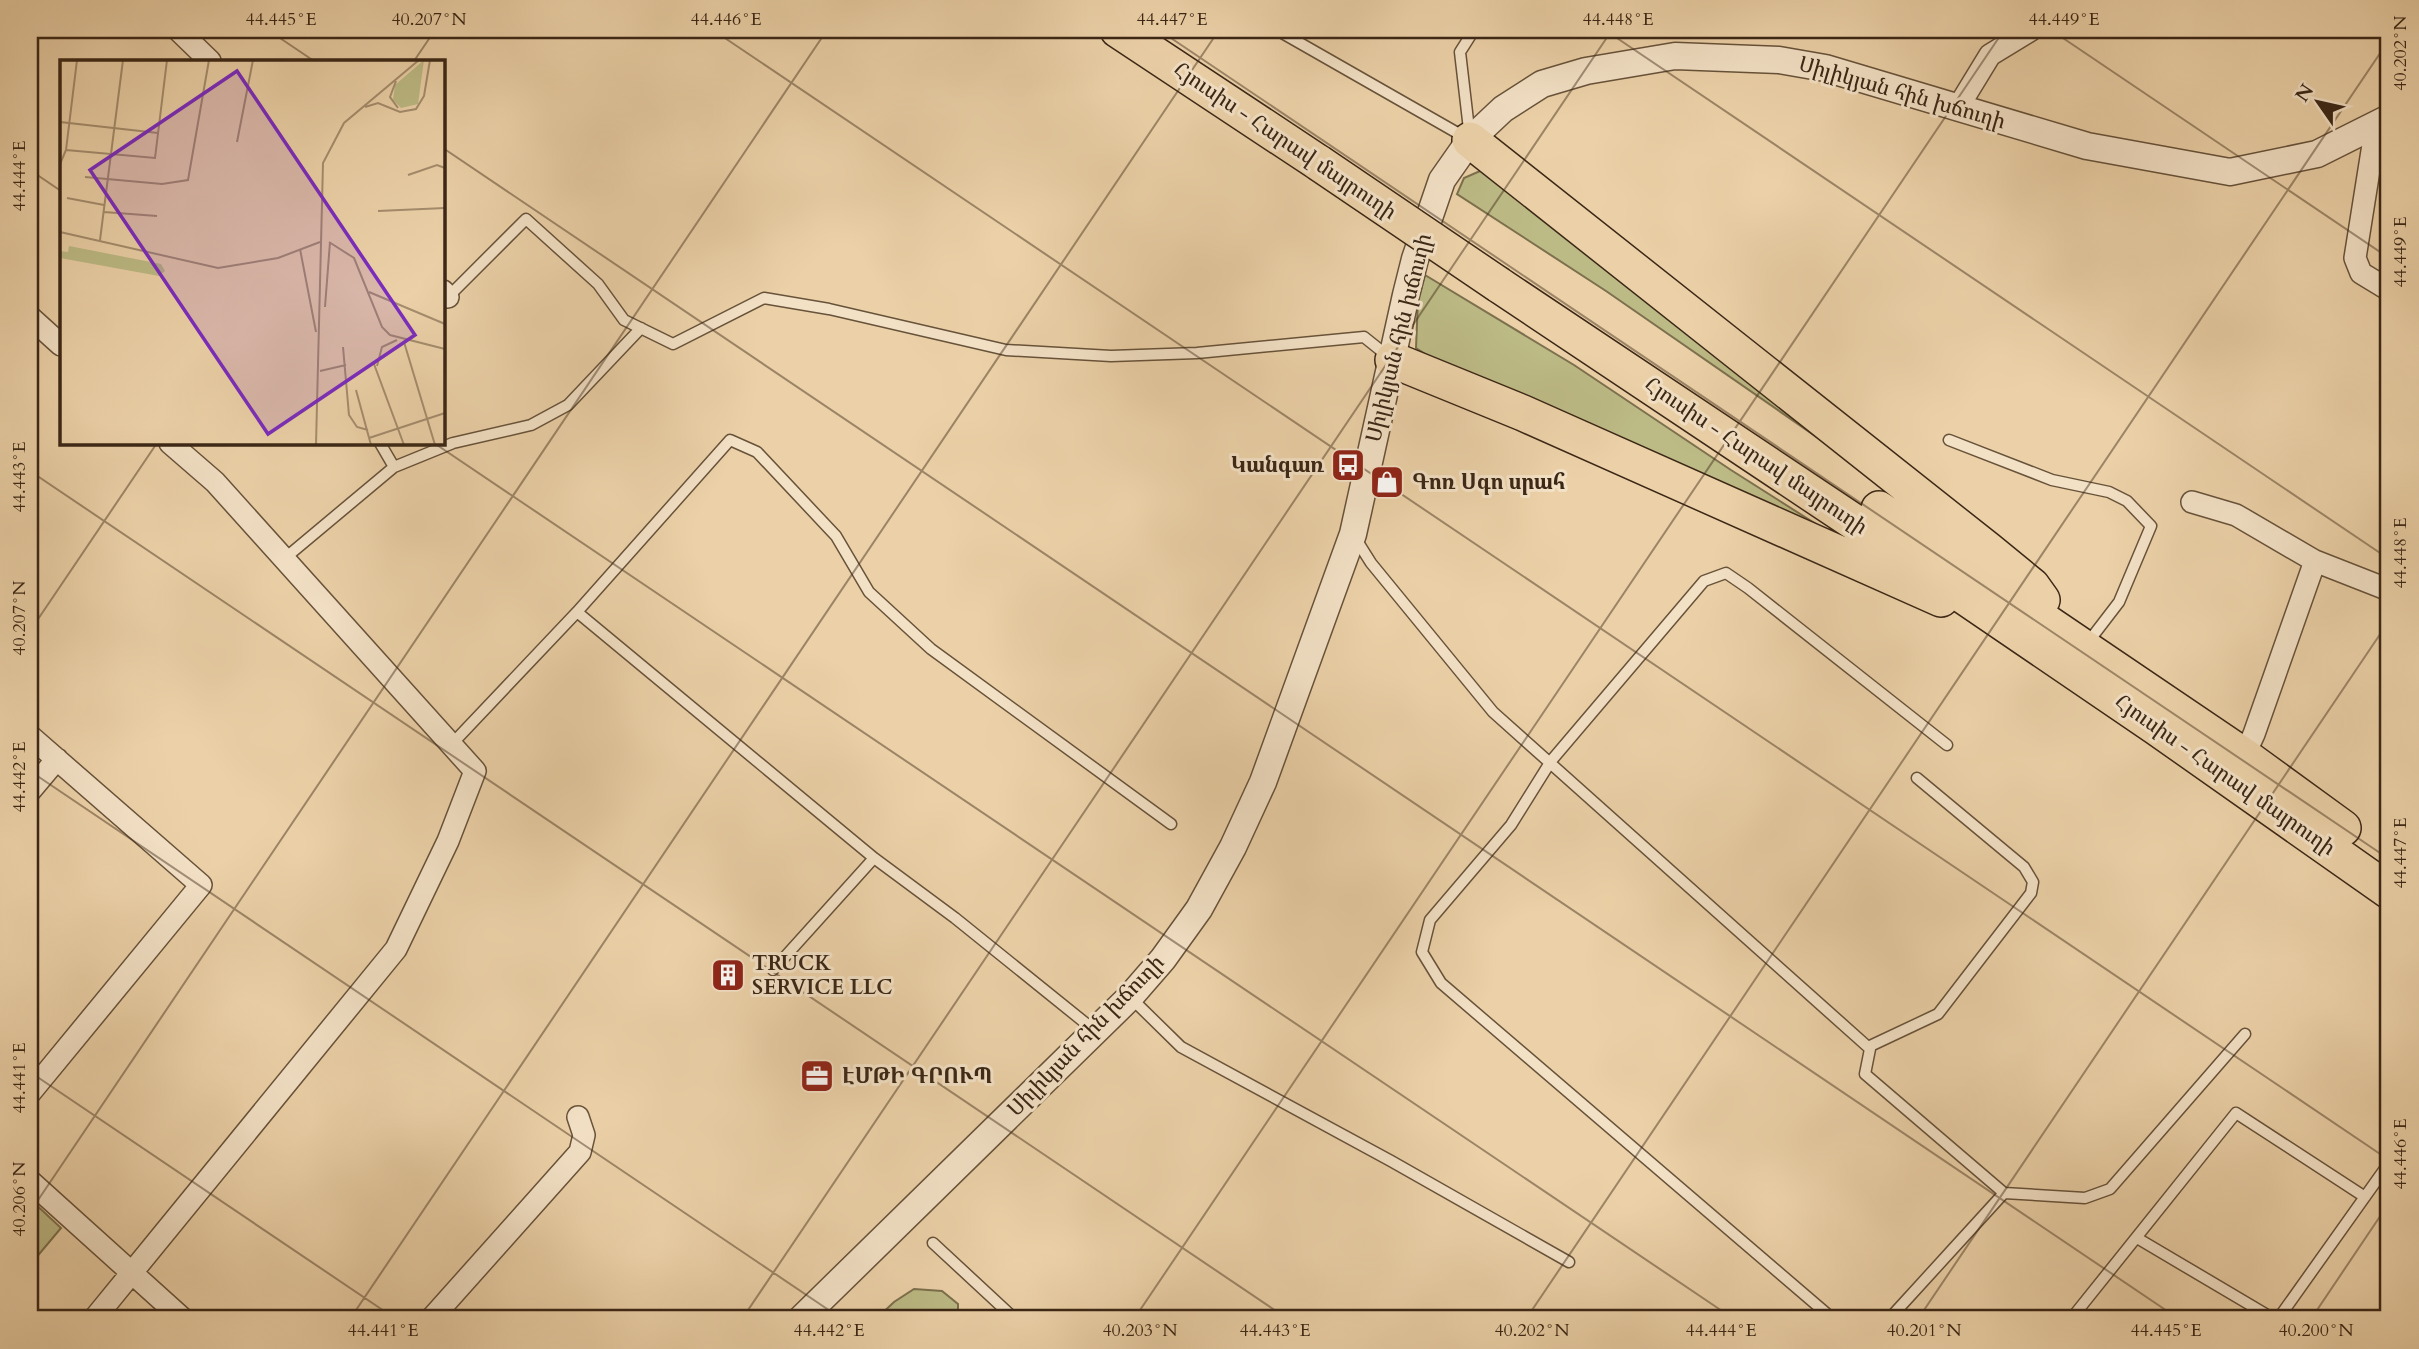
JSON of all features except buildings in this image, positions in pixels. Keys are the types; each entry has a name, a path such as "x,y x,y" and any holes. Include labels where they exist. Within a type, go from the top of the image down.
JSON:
{"highway":[{"name":"Հյուսիս - Հարավ մայրուղի","path":"1118,30 1292,132 1505,274 2075,641 2244,756 2389,862"},
{"name":"Հյուսիս - Հարավ մայրուղի","path":"1161,30 1292,132"},
{"path":"1470,140 2032,586 2075,641"},
{"name":"Հյուսիս - Հարավ մայրուղի","path":"1505,274 1726,434 2167,734 2389,891"},
{"path":"1393,360 1523,413 1932,597 1986,611"}],"street":[{"path":"178,30 209,60"},
{"path":"1957,108 1990,55 2031,30"},
{"name":"Սիլիկյան հին խճուղի","path":"801,1319 1130,997 1163,959 1199,909 1233,847 1263,782 1353,534 1415,259 1442,180 1470,140 1503,109 1542,84 1586,71 1675,56 1779,60 1825,68 2088,146 2230,172 2317,154 2383,122"},
{"path":"2383,122 2355,258 2361,273 2389,290"},
{"path":"30,317 60,344"},
{"path":"94,1319 396,949 449,841 475,771 215,482 171,444"},
{"path":"2192,502 2236,515 2315,561 2389,590"},
{"path":"2244,756 2315,561"},
{"path":"30,736 201,885 30,1093"},
{"path":"30,792 57,760"},
{"path":"431,1319 580,1152 584,1135 578,1117"},
{"path":"30,1181 183,1319"}],"lane":[{"path":"1277,30 1470,140"},
{"path":"1470,140 1460,52 1474,30"},
{"path":"444,297 526,219 597,284 624,320 673,344 764,298 829,309 1006,350 1111,356 1185,354 1364,338 1393,360"},
{"path":"284,559 394,467 453,443 531,425 568,405 641,328"},
{"path":"452,745 577,612 730,440 757,452 836,536 869,592 932,649 1171,824"},
{"path":"1949,440 2052,480 2109,492 2127,501 2151,526 2119,602 2075,641"},
{"path":"381,444 394,467"},
{"path":"1353,534 1371,563 1493,712 1868,1047 1870,1049 1865,1074 2004,1194 2085,1198 2110,1189 2245,1034"},
{"path":"1833,1319 1441,983 1422,952 1430,919 1511,825 1551,761 1704,581 1726,573 1947,746"},
{"path":"577,612 874,858 955,918 1096,1032"},
{"path":"1868,1047 1938,1014 2031,894 2033,882 2024,867 1917,778"},
{"path":"773,970 874,858"},
{"path":"1130,997 1181,1047 1569,1262"},
{"path":"2071,1319 2236,1113 2365,1197"},
{"path":"2137,1238 2276,1319 2389,1163"},
{"path":"1889,1319 2004,1194"},
{"path":"933,1243 1015,1319"}],"shaded area":[{"path":"1487,168 1922,510 1606,291 1457,194 1464,178"},
{"path":"1425,275 1574,365 1860,552 1450,370 1416,348 1418,300"},
{"path":"30,1199 61,1228 30,1265"},
{"path":"914,1289 942,1291 958,1304 958,1319 876,1319 894,1302"}],"place":[{"name":"Կանգառ","path":"1348,465"},
{"name":"Գոռ Սգո սրահ","path":"1387,482"},
{"name":"TRUCK SERVICE LLC","path":"728,975"},
{"name":"ԷՄԹԻ ԳՐՈՒՊ","path":"817,1076"}]}
